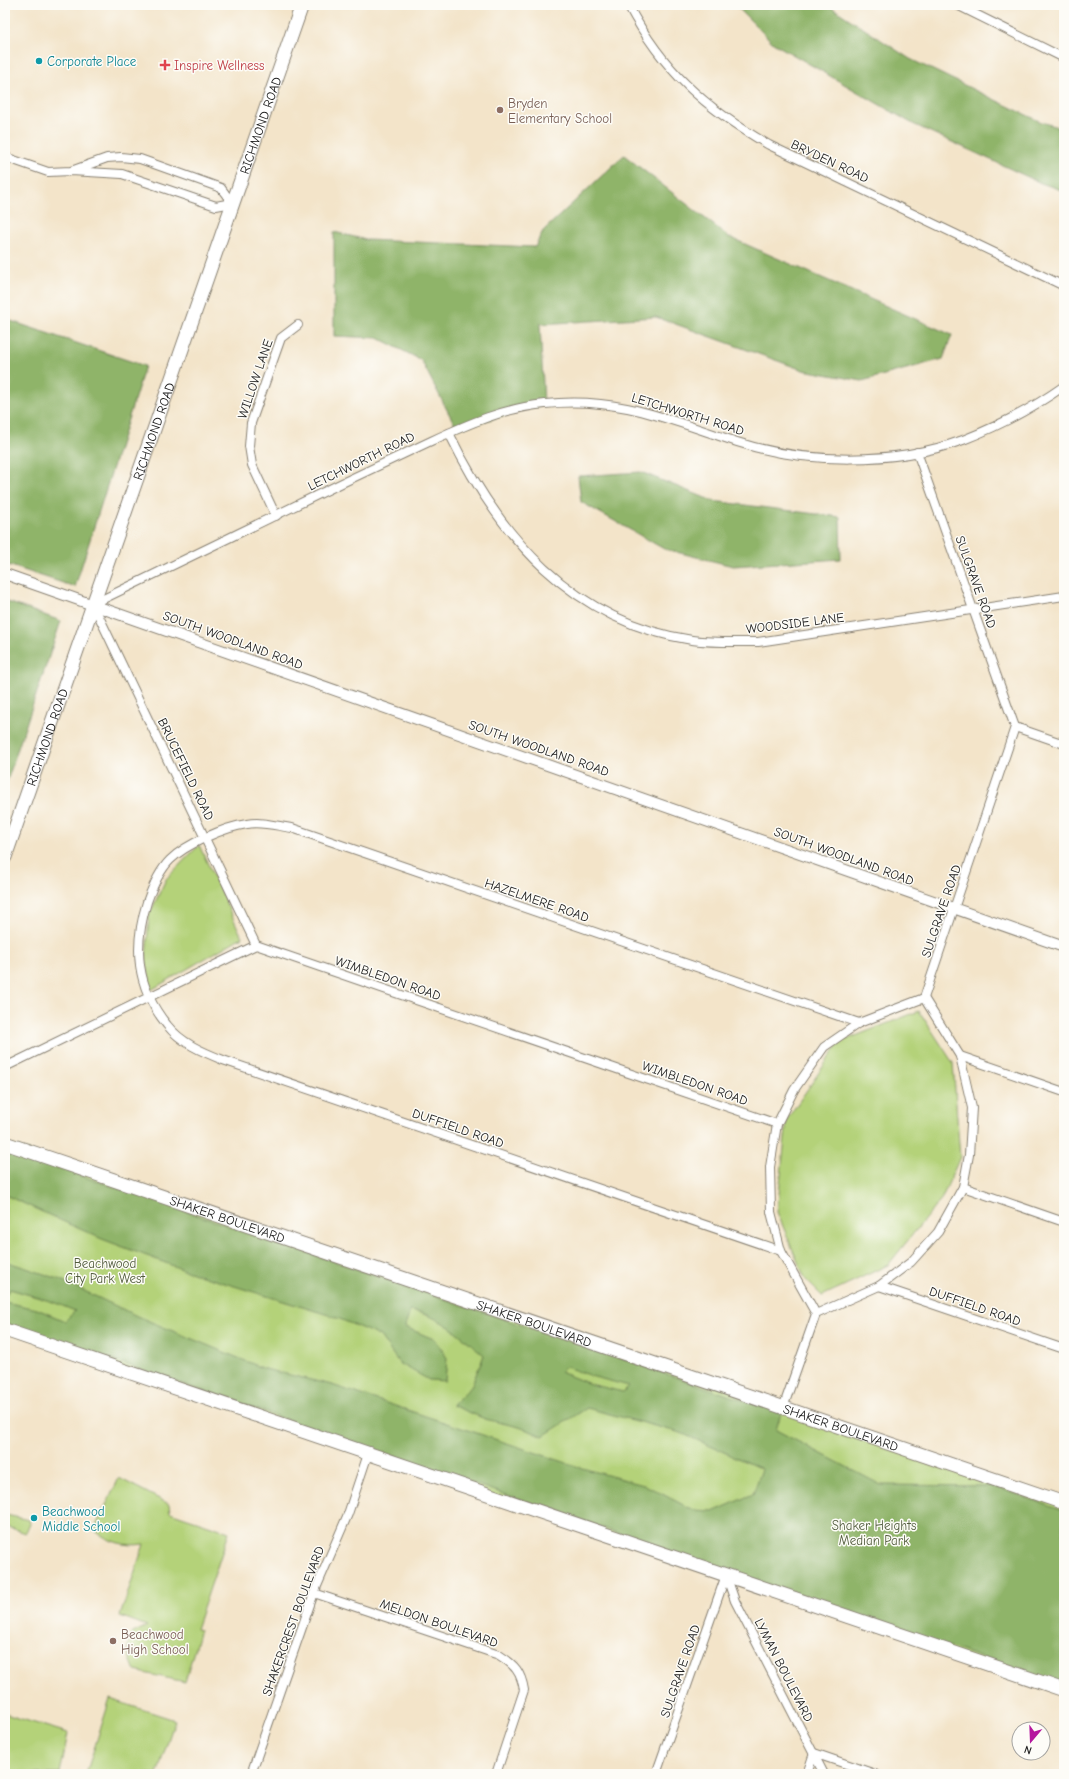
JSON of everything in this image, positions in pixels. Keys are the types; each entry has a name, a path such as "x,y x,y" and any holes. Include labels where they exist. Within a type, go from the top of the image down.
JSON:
{"main road":[{"name":"RICHMOND ROAD","path":"5,858 302,5"},
{"name":"SHAKER BOULEVARD","path":"5,1143 1064,1503"},
{"path":"5,1330 1064,1690"}],"street":[{"name":"BRYDEN ROAD","path":"628,5 648,39 678,76 704,102 739,127 769,145 1064,286"},
{"path":"957,5 1064,58"},
{"path":"5,157 48,172 71,171 122,174 216,206 232,203 221,188 140,160 121,157 107,158 71,171"},
{"name":"WILLOW LANE","path":"276,516 252,464 249,446 250,423 281,338 298,325"},
{"name":"LETCHWORTH ROAD","path":"93,604 481,418 517,408 544,404 579,402 615,405 649,412 766,450 794,454 854,458 917,452 961,440 1004,422 1039,403 1064,386"},
{"name":"WOODSIDE LANE","path":"449,433 474,481 512,535 533,558 578,596 603,611 632,624 663,634 692,640 758,642 1064,596"},
{"name":"SULGRAVE ROAD","path":"917,452 1015,727 924,998"},
{"name":"SOUTH WOODLAND ROAD","path":"5,574 1064,947"},
{"name":"BRUCEFIELD ROAD","path":"93,604 256,945"},
{"path":"1015,727 1064,744"},
{"name":"HAZELMERE ROAD","path":"148,996 140,966 138,947 141,921 152,886 170,860 205,837 246,824 263,823 292,828 858,1023"},
{"path":"5,1068 148,996 256,945"},
{"name":"WIMBLEDON ROAD","path":"256,945 777,1124"},
{"name":"DUFFIELD ROAD","path":"148,996 167,1026 179,1037 196,1049 223,1060 781,1251"},
{"path":"783,1408 816,1314 879,1286 911,1262 938,1232 963,1187 969,1155 972,1108 960,1056 924,998 858,1023 824,1047 794,1090 777,1124 770,1167 771,1212 781,1251 816,1314"},
{"path":"960,1056 1064,1092"},
{"path":"963,1187 1064,1222"},
{"name":"DUFFIELD ROAD","path":"879,1286 1064,1349"},
{"name":"SHAKERCREST BOULEVARD","path":"251,1774 314,1593 348,1514 368,1454"},
{"name":"SULGRAVE ROAD","path":"656,1774 726,1575"},
{"name":"LYMAN BOULEVARD","path":"726,1575 735,1601 824,1774"},
{"name":"MELDON BOULEVARD","path":"314,1593 499,1655 512,1663 522,1676 524,1690 496,1774"},
{"path":"806,1774 814,1753 875,1774"}],"green space":[{"path":"735,5 828,5 910,59 1039,121 1064,129 1064,191 1041,183 913,124 773,43"},
{"path":"624,155 729,237 952,335 943,359 862,381 803,370 656,317 540,324 544,404 457,429 421,360 378,338 334,336 334,232 367,240 535,247 543,231"},
{"path":"5,319 145,366 75,587 5,564"},
{"path":"641,472 713,501 840,517 841,559 733,566 664,549 581,502 578,476"},
{"path":"5,601 61,621 5,787"},
{"path":"199,845 242,937 151,990 146,958 149,915 166,879"},
{"path":"919,1011 953,1063 960,1157 942,1198 888,1265 822,1296 805,1279 777,1212 787,1119 840,1042"},
{"name":"Beachwood City Park West","path":"5,1143 1064,1503 1064,1690 5,1330"},
{"name":"Beachwood City Park West","path":"5,1150 781,1413 776,1430 881,1485 993,1486 1064,1511 1064,1686 5,1323 5,1302 37,1309 65,1321 75,1311 53,1302 10,1289 5,1296 5,1261 59,1279 139,1317 265,1369 332,1385 582,1468 647,1486 693,1510 715,1511 753,1494 762,1469 681,1433 587,1408 543,1436 519,1427 485,1419 452,1405 471,1387 484,1355 450,1327 431,1317 410,1311 405,1327 436,1340 447,1358 445,1381 429,1380 399,1363 380,1336 335,1317 192,1273 102,1239 5,1195","holes":["566,1367 594,1377 629,1386 623,1392 590,1384 560,1372"]},
{"path":"119,1478 169,1504 170,1512 229,1532 196,1629 200,1630 185,1682 135,1671 127,1651 131,1634 147,1626 120,1616 144,1544 130,1545 117,1543 105,1538 94,1530"},
{"path":"6,1515 29,1520 30,1524 26,1533 5,1526"},
{"path":"110,1699 175,1720 157,1774 86,1774"},
{"path":"5,1714 68,1733 60,1774 14,1774 5,1772"}],"place":[{"name":"Corporate Place","path":"39,61"},
{"name":"Inspire Wellness","path":"165,65"},
{"name":"Bryden Elementary School","path":"500,110"},
{"name":"Beachwood Middle School","path":"34,1518"},
{"name":"Beachwood High School","path":"113,1641"}],"park label":[{"name":"Shaker Heights Median Park","path":"874,1532"}]}
